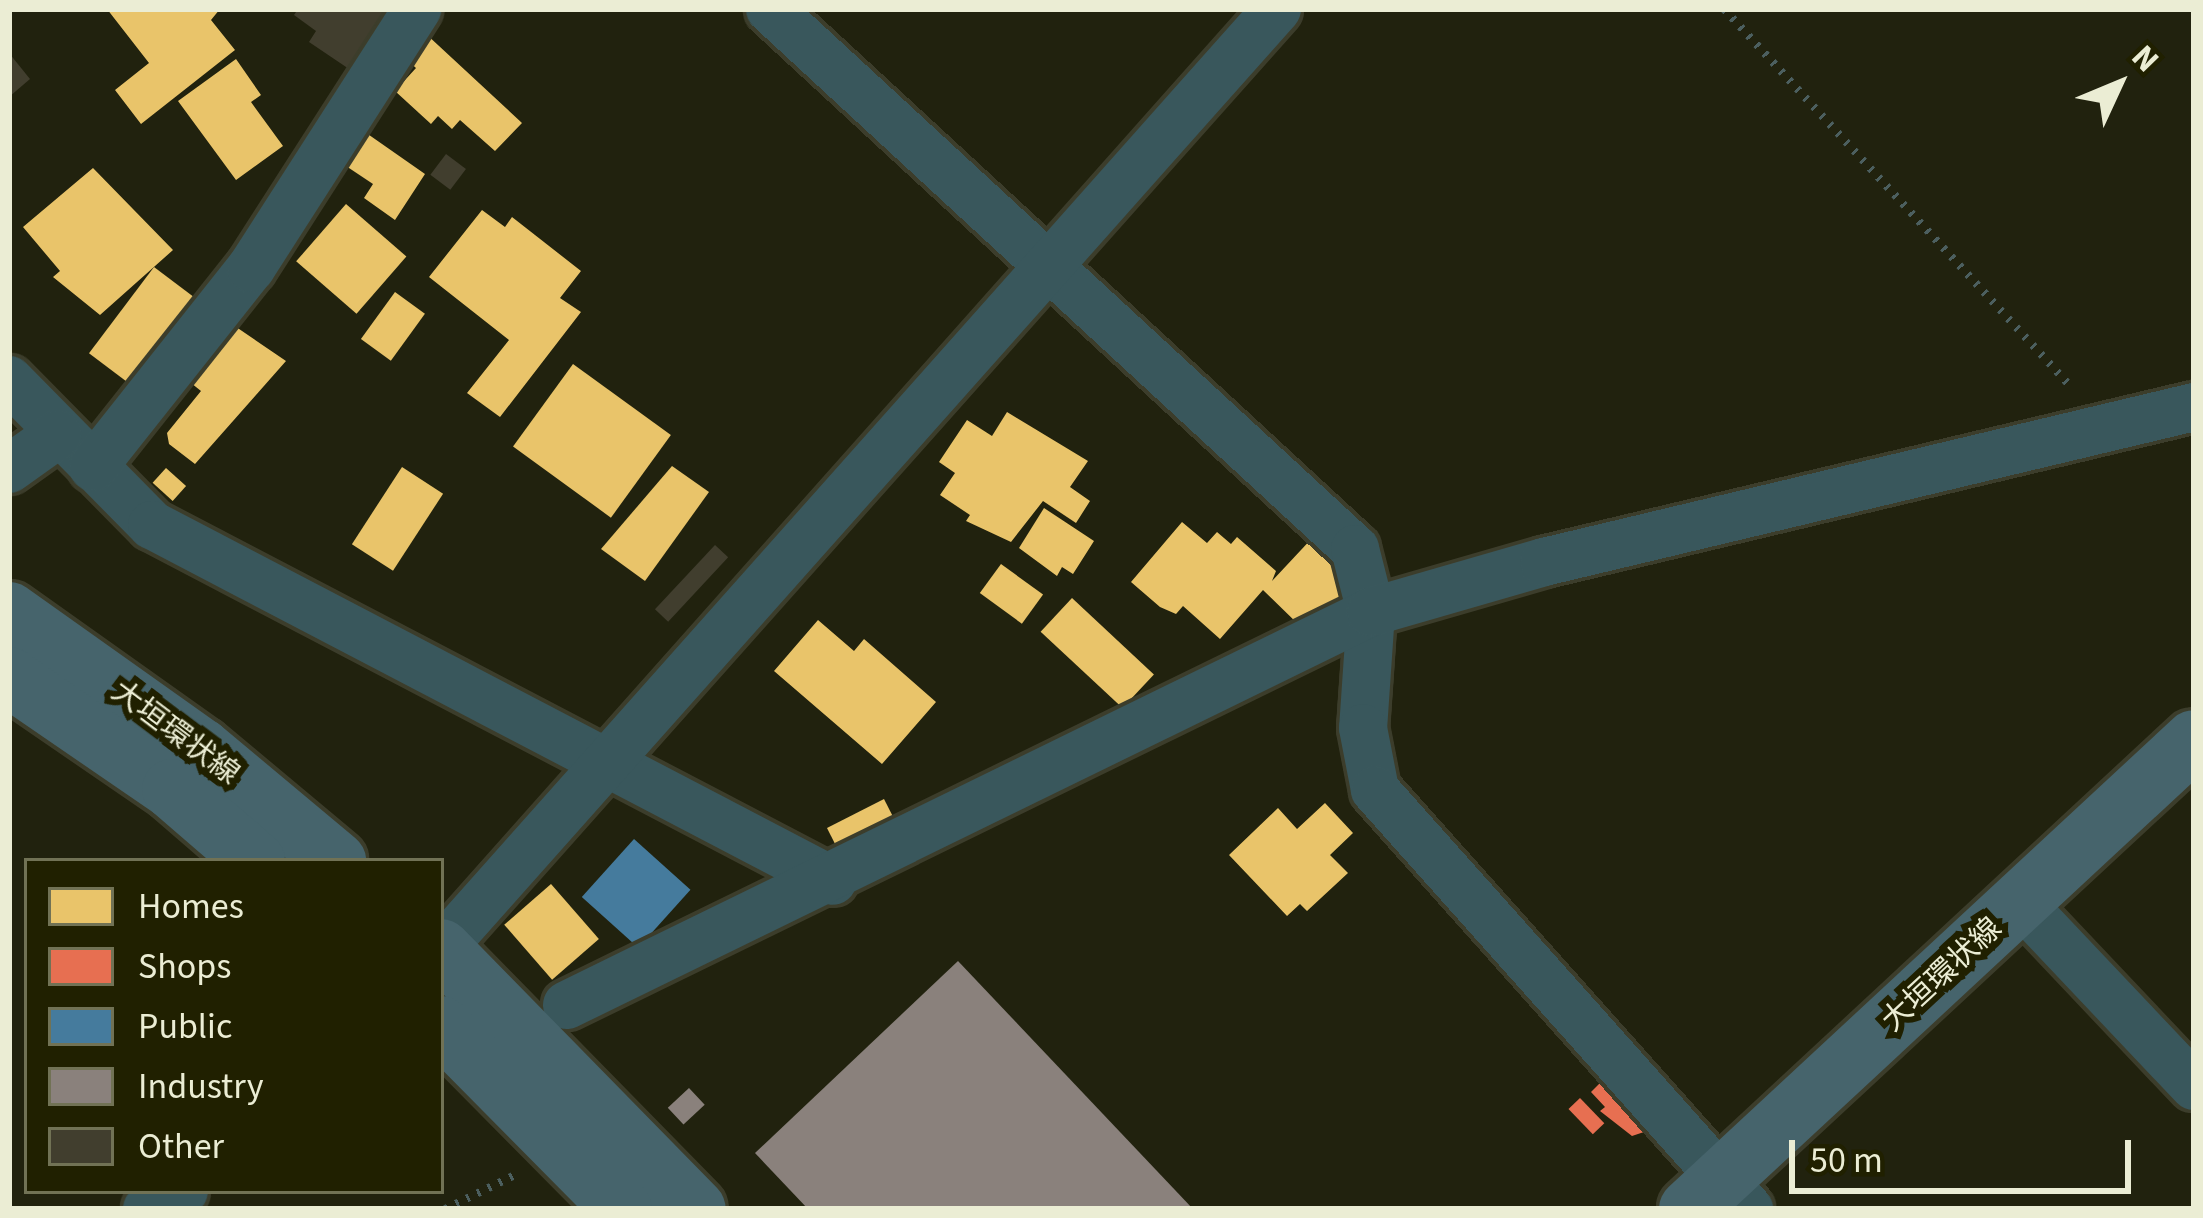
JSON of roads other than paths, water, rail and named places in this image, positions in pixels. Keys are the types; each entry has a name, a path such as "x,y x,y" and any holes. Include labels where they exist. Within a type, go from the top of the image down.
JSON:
{"main road":[{"name":"大垣環状線","path":"9,612 202,749 332,858"},
{"name":"大垣環状線","path":"9,677 172,789 252,858"},
{"name":"大垣環状線","path":"1720,1199 2020,903 2194,740"},
{"path":"444,951 556,1028 589,1135 622,1209"},
{"path":"459,1055 589,1135 696,1209"}],"street":[{"path":"93,467 251,268 418,9"},
{"path":"770,9 1052,263 1355,549 1371,630 1363,728 1375,790 1392,817 1720,1199"},
{"path":"444,946 1052,263 1252,18"},
{"path":"9,380 152,525 833,881"},
{"path":"556,1028 833,881 1371,630 2194,407"},
{"path":"9,469 58,434"},
{"path":"2020,903 2194,1086"},
{"path":"147,1209 178,1194"}]}
